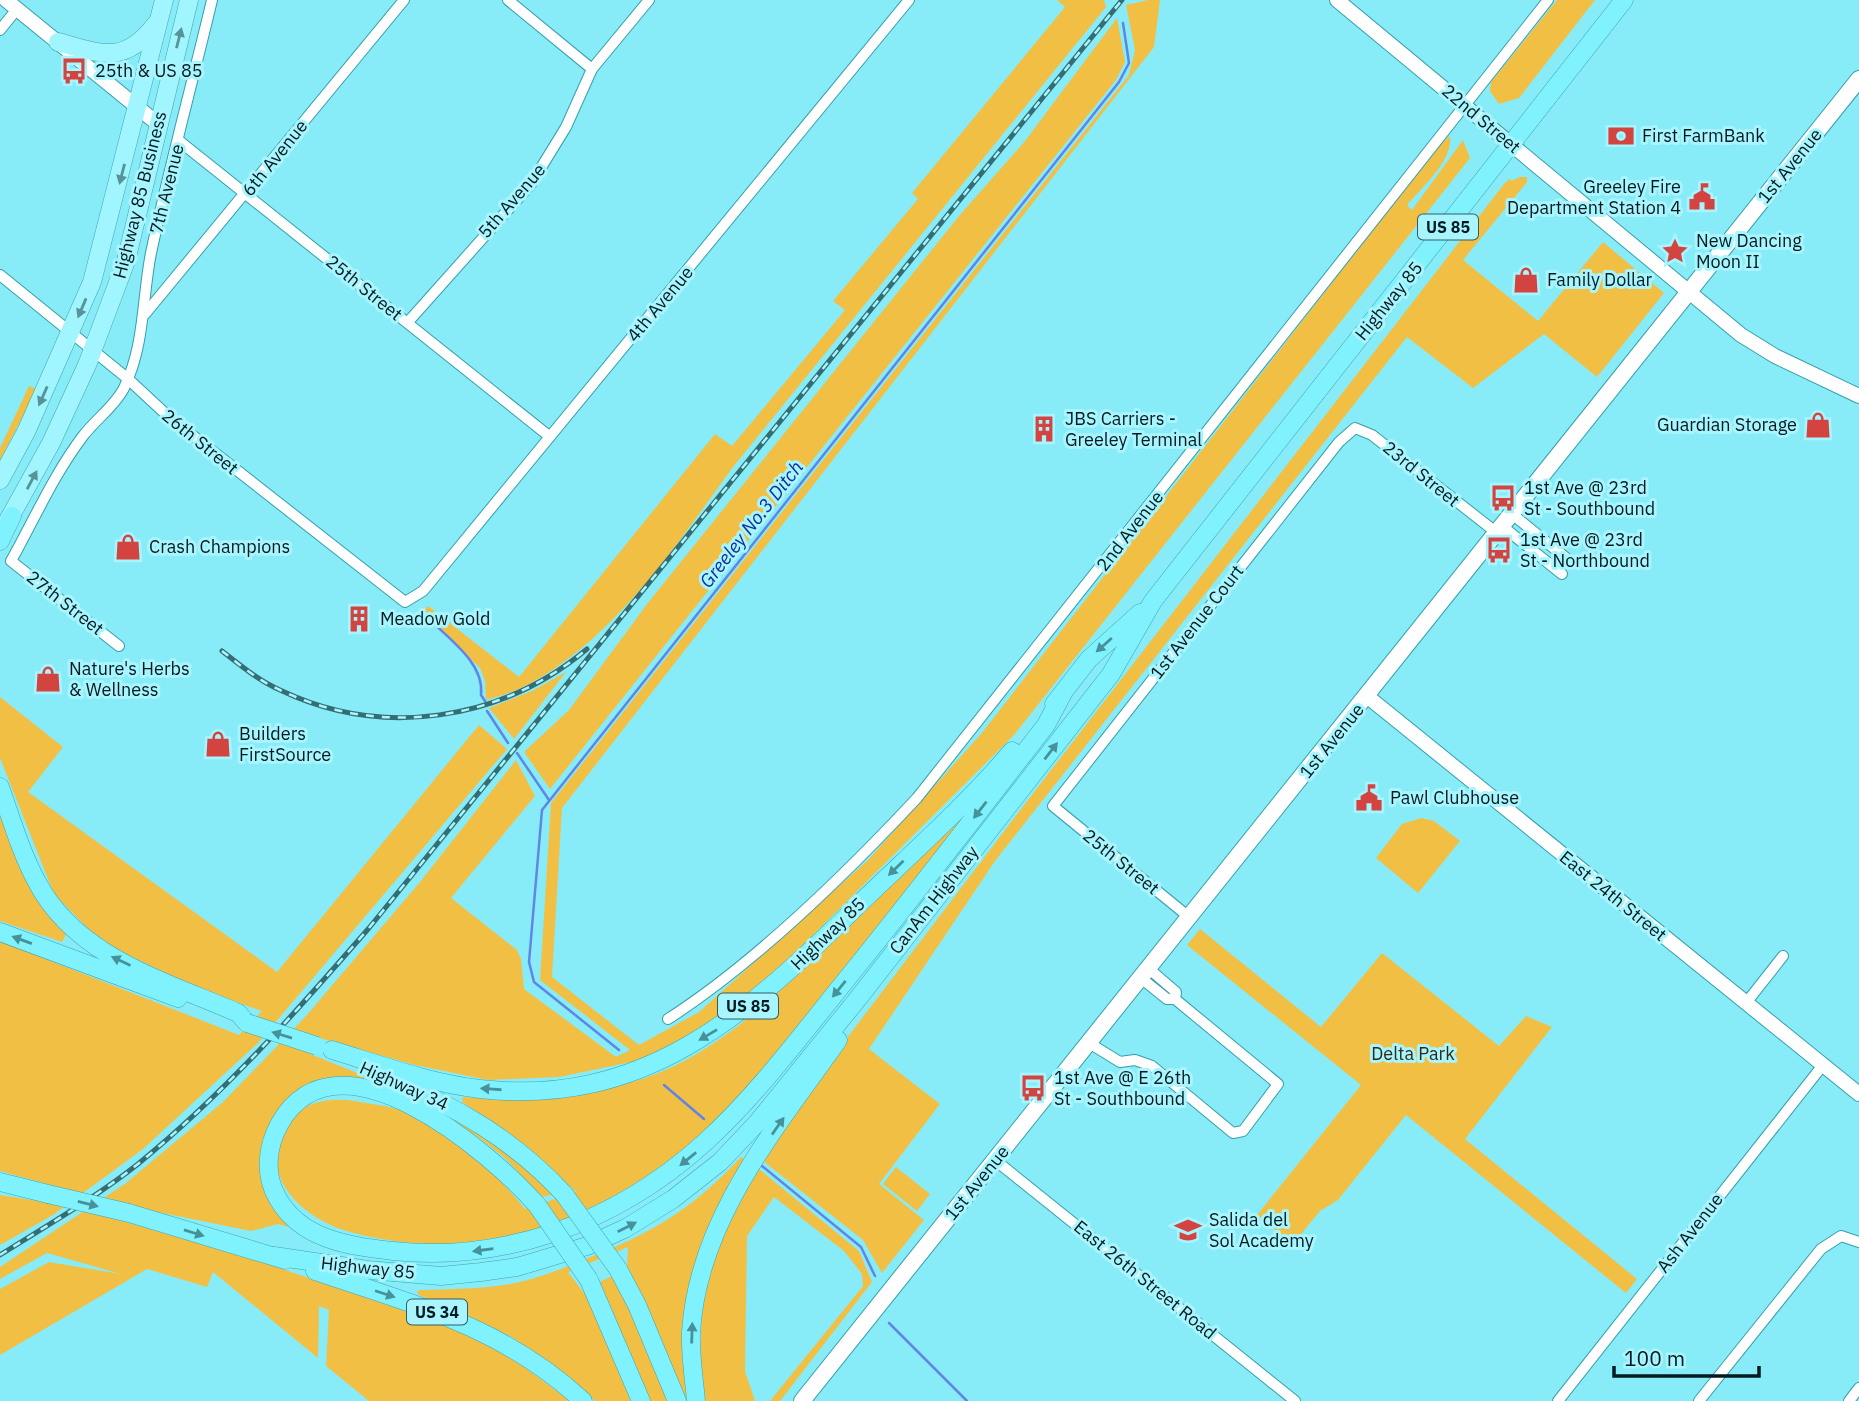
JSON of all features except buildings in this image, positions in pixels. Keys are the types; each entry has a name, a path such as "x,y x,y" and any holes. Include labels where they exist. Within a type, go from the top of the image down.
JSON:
{"highway":[{"name":"Highway 85","path":"1008,805 1111,674 1153,601 1624,0"},
{"path":"0,541 12,516"},
{"name":"Highway 85","path":"325,1048 451,1084 508,1090 582,1086 634,1071 676,1054 720,1028 795,966 954,813 1062,695 1089,659 1153,601"},
{"path":"641,1401 589,1280 537,1205 506,1173 467,1140 419,1110 362,1088 327,1088 303,1098 286,1112 271,1139 268,1152 271,1181 276,1196 289,1215 324,1237 357,1246 452,1253 513,1245 583,1223 627,1201 662,1180 697,1152 745,1103 868,953 1012,769 1046,725 1062,695"},
{"path":"0,787 37,881 73,929 102,951 238,1013 247,1023"},
{"name":"CanAm Highway","path":"860,996 1008,805"},
{"name":"Highway 34","path":"0,932 247,1023 325,1048 360,1068 423,1093 468,1115 521,1152 564,1194 618,1269 647,1327 677,1401"},
{"name":"Highway 85","path":"274,1256 368,1270 441,1276 517,1267 587,1246 644,1218 720,1162 757,1123 860,996"},
{"path":"696,1401 693,1318 714,1234 754,1160 839,1038 860,996"},
{"name":"US 34","path":"0,1182 129,1213 274,1256 476,1327 542,1367 583,1401"},
{"path":"0,1189 43,1193"}],"main road":[{"name":"Highway 85 Business","path":"0,480 26,432 92,282 164,0"},
{"name":"Highway 85 Business","path":"0,534 51,443 93,351 126,261 189,0"},
{"path":"58,42 99,53 116,53 141,42 159,19"},
{"name":"1st Avenue","path":"802,1401 1368,697 1859,79"}],"street":[{"name":"7th Avenue","path":"127,378 145,314 146,280 212,0"},
{"name":"6th Avenue","path":"145,314 404,0"},
{"path":"508,0 592,69"},
{"name":"5th Avenue","path":"408,323 543,167 566,127 592,69 649,0"},
{"name":"4th Avenue","path":"405,603 422,591 909,0"},
{"name":"22nd Street","path":"1337,0 1760,348 1859,396"},
{"name":"2nd Avenue","path":"668,1019 717,984 837,879 918,798 1548,0"},
{"path":"0,30 12,4 158,124"},
{"name":"25th Street","path":"178,140 549,436"},
{"name":"26th Street","path":"0,275 127,378 180,425 405,603"},
{"name":"27th Street","path":"119,646 11,561 69,458 83,436 122,391 127,378"},
{"name":"23rd Street","path":"1342,438 1355,429 1372,435 1504,524"},
{"name":"1st Avenue Court","path":"1053,806 1342,438"},
{"path":"1504,524 1571,562"},
{"path":"1504,524 1562,574"},
{"name":"East 24th Street","path":"1368,697 1859,1094"},
{"name":"25th Street","path":"1053,806 1189,917"},
{"path":"1746,1003 1783,956"},
{"path":"1089,1043 1120,1062 1135,1060 1152,1066 1233,1133 1243,1132 1278,1084 1175,999 1176,992 1144,973"},
{"name":"Ash Avenue","path":"1558,1401 1823,1065"},
{"name":"East 26th Street Road","path":"995,1160 1295,1401"},
{"path":"1699,1401 1821,1249 1841,1236 1859,1242"},
{"path":"1849,1401 1859,1388"}],"green space":[{"path":"1057,0 1104,0 1106,7 733,467 642,588 616,616 559,666 507,694 486,700 485,681 480,668 423,612 428,606 519,677 715,434 732,446 845,310 833,301 918,199 912,193 1065,7"},
{"path":"1160,0 1154,47 562,808 552,977 639,1045 699,1012 868,860 981,734 1440,144 1450,136 1450,145 1442,164 1407,205 1412,210 1463,140 1470,158 1014,735 785,963 731,1008 677,1045 641,1060 559,1077 488,1080 415,1065 323,1039 310,1054 380,1082 353,1080 305,1089 288,1101 275,1117 261,1174 271,1206 288,1227 278,1224 251,1231 138,1208 119,1220 268,1264 463,1331 500,1349 570,1401 369,1401 326,1366 329,1310 319,1306 318,1358 213,1272 207,1287 147,1269 0,1355 0,1289 49,1262 121,1274 47,1253 0,1279 0,1267 126,1183 223,1102 306,1016 420,882 516,760 535,796 451,898 517,950 521,959 524,989 616,1057 630,1050 540,980 551,803 1129,75 1135,50 1126,5"},
{"path":"1557,0 1595,0 1519,98 1499,104 1490,91 1491,82"},
{"path":"1117,18 1125,62 1116,80 550,789 524,752 569,710 647,604 959,216 1025,141"},
{"path":"1527,177 1527,182 1463,260 1538,321 1603,242 1664,293 1597,377 1544,334 1473,388 1407,337 995,861 869,1049 940,1104 879,1184 924,1220 882,1273 863,1240 763,1161 831,1059 1021,809 1504,184 1509,179 1511,181"},
{"path":"29,386 37,389 0,460 0,448"},
{"path":"566,672 514,739 489,708 532,691"},
{"path":"0,697 63,747 28,792 277,972 479,725 507,749 258,1043 143,1149 53,1215 0,1245 0,1195 38,1201 58,1187 0,1171 0,941 239,1035 262,1011 197,988 101,942 54,894 0,758"},
{"path":"0,808 67,933 62,942 0,921"},
{"path":"965,813 967,816 739,1099 698,1137 656,1170 611,1198 563,1220 514,1235 463,1243 409,1243 354,1233 329,1224 296,1201 281,1180 277,1155 280,1142 293,1119 305,1107 321,1101 339,1100 392,1108 433,1125 484,1164 525,1209 576,1192 528,1147 462,1102 463,1097 554,1097 598,1090 642,1079 699,1053 725,1036 774,996"},
{"path":"1421,818 1434,821 1460,841 1418,893 1376,858 1402,824"},
{"name":"Delta Park","path":"1200,929 1321,1027 1382,953 1499,1046 1526,1016 1552,1027 1465,1139 1637,1279 1626,1293 1406,1115 1338,1200 1320,1211 1293,1244 1257,1215 1361,1085 1187,945"},
{"path":"410,1091 513,1153 556,1194 542,1197 505,1158 478,1137 408,1095"},
{"path":"741,1157 746,1159 712,1221 693,1270 688,1315 690,1401 684,1401 650,1312 627,1266 628,1247 568,1272 594,1306 634,1401 595,1401 564,1373 510,1336 417,1294 419,1290 480,1288 524,1281 610,1249 670,1218 705,1192"},
{"path":"896,1167 930,1194 917,1211 883,1184"},
{"path":"759,1169 859,1251 872,1282 780,1401 770,1401 863,1286 862,1274 844,1251 774,1197 747,1236 745,1371 755,1401 704,1401 701,1334 709,1279 728,1227"},
{"path":"614,1275 668,1401 649,1401 600,1282"}],"waterway":[{"name":"Greeley No.3 Ditch","path":"619,1050 534,982 529,962 542,810 1119,82 1129,63 1123,23"},
{"path":"425,615 471,661 481,683 481,695 485,701"},
{"path":"487,711 508,743"},
{"path":"517,753 549,800"},
{"name":"Greeley No.3 Ditch","path":"664,1085 704,1119"},
{"name":"Greeley No.3 Ditch","path":"762,1166 861,1247 875,1276"},
{"name":"Greeley No.3 Ditch","path":"889,1323 967,1401"}],"railway":[{"path":"0,1255 88,1200 170,1137 230,1081 314,990 369,928 1122,0"},
{"path":"222,651 265,682 319,705 359,714 399,718 440,715 479,707 517,693 553,673 587,649"}],"place":[{"name":"25th & US 85","path":"74,71"},
{"name":"First FarmBank","path":"1621,136"},
{"name":"Greeley Fire Department Station 4","path":"1702,197"},
{"name":"New Dancing Moon II","path":"1675,251"},
{"name":"Family Dollar","path":"1526,280"},
{"name":"Guardian Storage","path":"1818,425"},
{"name":"JBS Carriers - Greeley Terminal","path":"1044,429"},
{"name":"1st Ave @ 23rd St - Southbound","path":"1503,498"},
{"name":"Crash Champions","path":"128,547"},
{"name":"1st Ave @ 23rd St - Northbound","path":"1499,550"},
{"name":"Meadow Gold","path":"359,619"},
{"name":"Nature's Herbs & Wellness","path":"48,679"},
{"name":"Builders FirstSource","path":"218,744"},
{"name":"Pawl Clubhouse","path":"1369,798"},
{"name":"1st Ave @ E 26th St - Southbound","path":"1033,1088"},
{"name":"Salida del Sol Academy","path":"1188,1230"}]}
